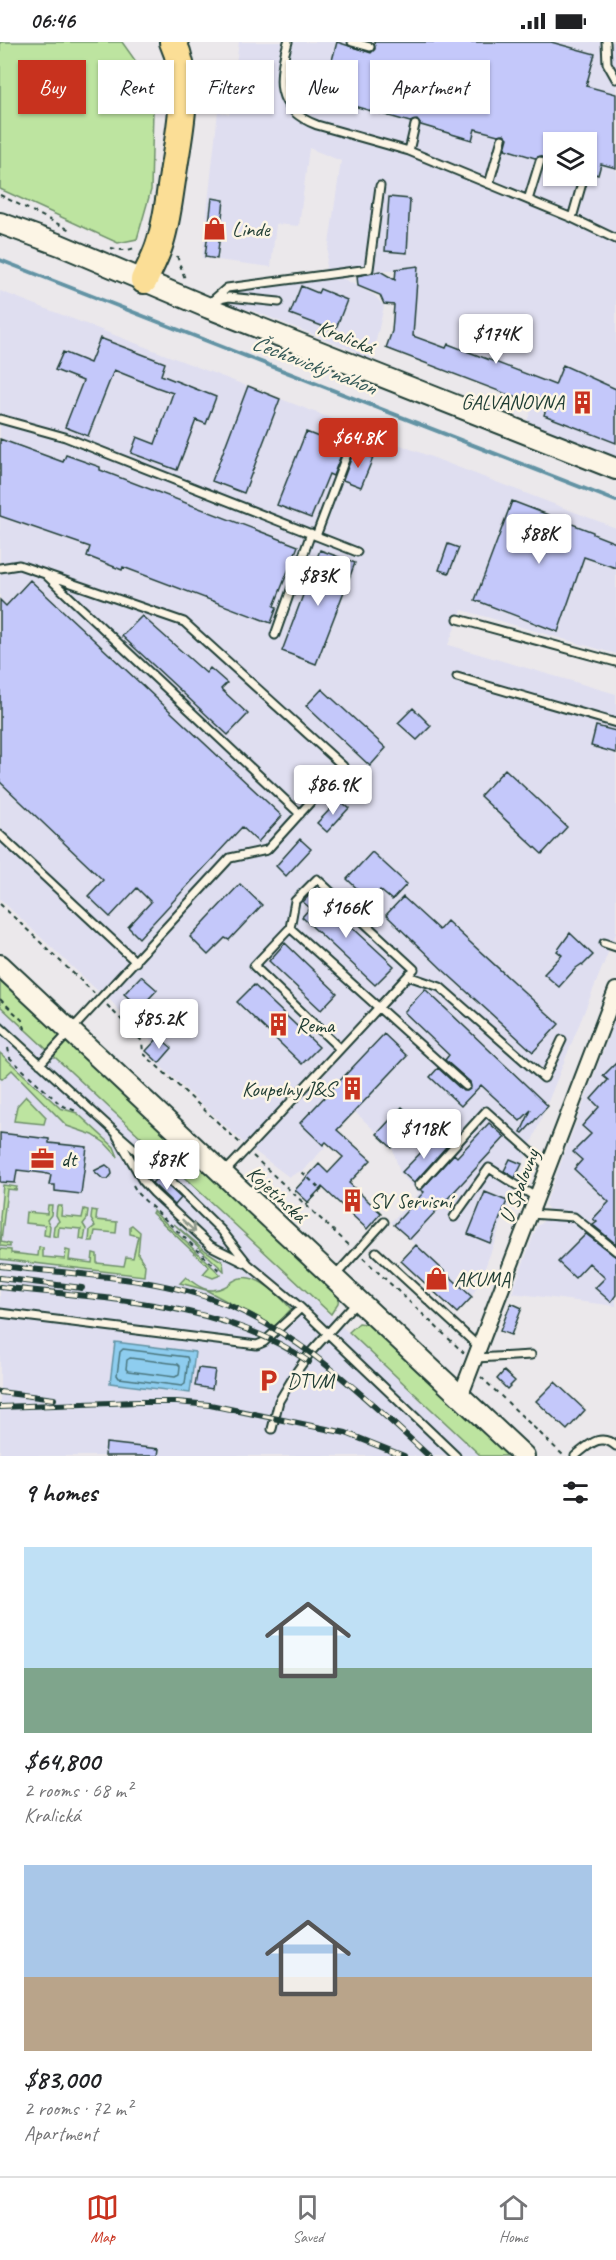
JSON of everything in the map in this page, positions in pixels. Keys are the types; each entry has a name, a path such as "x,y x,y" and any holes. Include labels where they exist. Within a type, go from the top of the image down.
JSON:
{"highway":[{"path":"144,280 163,233 181,116 183,81 172,42"}],"main road":[{"name":"Kralická","path":"0,207 67,238 144,280 210,304 616,470"},
{"name":"Kralická","path":"0,223 67,238"},
{"name":"Kojetínská","path":"0,965 460,1397 526,1454"}],"street":[{"name":"U Spalovny","path":"460,1397 616,990"}],"lane":[{"path":"288,42 282,62 280,82 286,101 296,114 317,125 409,151 572,218 616,239"},
{"path":"352,42 370,47"},
{"path":"606,42 607,63 616,79"},
{"path":"409,151 415,125"},
{"path":"489,184 502,139"},
{"path":"528,200 540,161"},
{"path":"210,304 227,288 369,269 380,186"},
{"path":"572,218 581,186"},
{"path":"210,304 229,297 279,302"},
{"path":"0,419 65,437 357,552"},
{"path":"275,635 313,534 353,438"},
{"path":"0,568 20,565 184,622 343,765 267,850 230,858 102,1000 40,1064"},
{"path":"44,573 300,814"},
{"path":"458,619 616,662"},
{"path":"457,677 616,723"},
{"path":"0,835 136,962"},
{"path":"222,1175 340,1049 414,969 317,879 296,901 290,928 254,966 340,1049"},
{"path":"290,928 466,1086"},
{"path":"604,943 616,947"},
{"path":"408,976 440,987 544,1078 562,1040"},
{"path":"0,1027 168,1178 222,1231 248,1264 300,1308 456,1456"},
{"path":"419,1185 486,1111 549,1167"},
{"path":"114,1131 143,1181 154,1193 211,1246 248,1264"},
{"path":"454,1216 489,1168 537,1198"},
{"path":"530,1214 574,1217 616,1251"},
{"path":"333,1278 384,1222"},
{"path":"376,1252 476,1357 531,1355"},
{"path":"272,1429 279,1401 310,1353 357,1301"},
{"path":"0,1313 256,1345 264,1342 300,1308"},
{"path":"575,1456 597,1439 607,1439 616,1446"}],"path":[{"path":"0,195 67,238"},
{"path":"105,246 132,250 139,245"},
{"path":"0,904 142,1041 143,1053 447,1335 476,1357 480,1376 564,1456"},
{"path":"0,999 25,1024 24,1030 8,1050 10,1058 61,1106 78,1112"},
{"path":"302,1172 322,1189 306,1205"},
{"path":"129,1177 138,1194 222,1273"}],"shaded area":[{"path":"239,42 616,42 616,457 527,421 542,381 448,344 446,348 392,328 396,270 340,277 374,295 384,306 371,362 355,355 355,351 256,312 226,303 231,292 324,279 341,161 309,148 299,226 276,224 271,267 202,258 218,114 274,114 274,60 237,60"},
{"path":"0,291 616,528 616,654 462,610 448,645 616,694 616,933 508,1201 483,1273 472,1297 391,1222 419,1193 400,1173 392,1147 355,1112 324,1144 325,1147 305,1169 289,1177 245,1144 145,1052 153,1042 123,1015 101,990 99,992 0,899"},
{"path":"0,1006 51,1053 480,1456 0,1456"},
{"path":"616,1017 616,1306 512,1293 537,1226 542,1223 546,1215 548,1208 545,1205"}],"green space":[{"path":"0,42 122,42 135,60 98,60 98,114 153,114 151,190 137,239 118,243 0,189"},
{"path":"0,975 339,1295 338,1303 331,1314 0,1006"},
{"path":"0,1053 60,1108 77,1113 114,1147 118,1157 105,1143 93,1135 67,1126 12,1070 2,1079 0,1078"},
{"path":"26,1096 46,1117 44,1124 14,1121 17,1106"},
{"path":"3,1185 17,1187 16,1190 7,1189 1,1242 10,1244 10,1247 0,1246"},
{"path":"48,1205 52,1205 51,1215 47,1220 50,1226 49,1236 44,1235 45,1225 25,1223 26,1212 47,1214"},
{"path":"57,1206 62,1206 61,1216 82,1218 84,1209 88,1210 87,1219 83,1224 86,1229 84,1240 80,1239 81,1229 59,1227 58,1237 53,1236 54,1226 59,1221 56,1215"},
{"path":"92,1210 97,1211 96,1220 117,1222 116,1233 95,1231 93,1241 89,1241 90,1230 95,1226 91,1219"},
{"path":"153,1211 221,1275 213,1278 203,1274 209,1267 152,1213"},
{"path":"174,1224 223,1262 224,1271"},
{"path":"132,1225 140,1232 138,1254 145,1265 144,1276 0,1259 0,1249 11,1250 11,1253 38,1256 39,1247 43,1248 43,1257 65,1259 66,1250 70,1251 69,1260 92,1263 93,1253 97,1254 97,1263 124,1266 126,1257 133,1258 138,1236 130,1234"},
{"path":"186,1277 208,1290 219,1289 234,1280 255,1279 275,1293 291,1309 275,1327 206,1290 180,1283"},
{"path":"359,1323 372,1325 512,1456 481,1456 349,1332"}],"water":[{"path":"115,1342 195,1352 190,1393 110,1383"}],"building":[{"path":"337,42 371,53 375,49 374,42 551,42 595,54 586,86 616,94 616,168 601,164 597,175 597,132 543,132 543,158 541,156 535,158 505,149 508,138 504,134 498,135 475,129 472,140 421,125 417,120 410,122 382,114 490,114 490,60 370,60 370,111 358,107 358,60 332,60"},
{"path":"389,197 410,199 407,253 385,251"},
{"name":"Linde","path":"212,198 224,200 217,259 205,257"},
{"path":"418,266 413,336 446,348 448,344 555,385 563,365 616,389 616,443 544,415 546,409 386,348 392,331 394,305 384,304 380,295 358,286 357,276 380,271 395,280 396,269"},
{"path":"301,286 318,293 320,289 347,300 335,331 290,314"},
{"path":"100,338 165,363 161,375 216,397 206,424 196,420 177,470 131,453 137,437 155,444 173,393 114,370 88,436 65,427 83,381 55,370 63,352 90,363"},
{"path":"248,386 280,399 244,493 212,481"},
{"path":"306,432 344,447 333,476 329,474 311,518 277,505"},
{"path":"0,439 63,462 66,455 100,467 100,470 298,546 274,606 277,607 271,623 123,567 122,570 87,556 90,547 0,516"},
{"path":"354,451 373,458 361,487 343,480"},
{"path":"512,501 616,543 616,568 584,557 558,632 475,600"},
{"path":"448,544 459,548 449,573 439,570"},
{"path":"320,550 355,563 316,664 282,651"},
{"path":"30,580 282,816 258,842 242,827 139,938 128,927 151,902 137,888 110,917 88,896 103,880 0,782 0,600 6,606"},
{"path":"142,616 206,673 210,668 227,683 221,689 248,714 228,735 122,636"},
{"path":"322,689 386,748 370,766 306,706"},
{"path":"413,708 431,726 417,740 398,723"},
{"path":"596,726 616,731 616,753 591,746"},
{"path":"505,769 567,827 542,854 480,796"},
{"path":"339,800 349,808 327,832 317,823"},
{"path":"300,839 311,849 286,876 276,866"},
{"path":"372,852 407,884 392,900 380,890 370,901 347,879"},
{"path":"240,884 262,905 229,940 225,938 208,955 190,937"},
{"path":"313,891 394,966 375,985 302,917 310,908 303,902"},
{"path":"403,897 439,930 447,921 559,1024 533,1052 386,915"},
{"path":"570,933 593,955 583,965 576,968 559,987 544,974 562,955 557,951"},
{"path":"285,943 337,993 321,1010 269,961"},
{"path":"141,976 157,990 140,1008 124,994"},
{"name":"Rema","path":"254,985 319,1047 302,1064 237,1002"},
{"path":"425,989 548,1106 523,1133 521,1132 531,1110 520,1121 481,1085 461,1106 430,1077 438,1068 463,1091 471,1088 470,1082 445,1060 449,1055 404,1012"},
{"path":"384,1034 407,1056 337,1130 371,1160 349,1183 381,1213 367,1229 322,1187 308,1202 295,1190 319,1164 328,1173 343,1157 326,1142 323,1145 300,1123"},
{"path":"159,1037 172,1048 159,1063 146,1051"},
{"path":"616,1063 616,1244 593,1225 597,1222 593,1219 609,1202 574,1169 582,1160 573,1152 591,1134 582,1126 599,1107 591,1099 608,1080 603,1076"},
{"path":"402,1107 417,1121 392,1148 377,1134"},
{"path":"489,1123 505,1137 410,1239 394,1225 424,1192 421,1190 454,1154 457,1157"},
{"name":"dt","path":"0,1133 49,1139 49,1143 87,1147 81,1194 55,1191 55,1185 49,1185 51,1175 43,1173 17,1170 15,1183 0,1182"},
{"path":"436,1137 446,1147 414,1183 402,1172"},
{"path":"510,1159 522,1164 515,1178 504,1171"},
{"path":"106,1165 111,1169 112,1174 108,1179 103,1179 94,1171"},
{"path":"158,1177 181,1198 175,1205 152,1183"},
{"path":"485,1192 507,1201 490,1243 468,1234"},
{"path":"586,1234 616,1257 616,1295 611,1302 595,1288 605,1278 589,1263 575,1278 558,1262"},
{"name":"AKUMA","path":"416,1245 472,1297 457,1313 401,1261"},
{"path":"511,1303 522,1308 511,1335 500,1331"},
{"path":"198,1368 215,1370 212,1389 195,1386"},
{"path":"504,1371 515,1381 507,1389 497,1379"},
{"path":"555,1382 585,1410 567,1430 536,1401"},
{"path":"106,1443 159,1449 158,1456 105,1456"}],"waterway":[{"name":"Čechovický náhon","path":"0,260 616,501"}],"railway":[{"path":"0,1266 161,1285 212,1299 243,1312 273,1328 328,1366 429,1456"},
{"path":"0,1278 82,1288"},
{"path":"0,1287 119,1300 200,1315 239,1326 275,1342 309,1362"},
{"path":"0,1392 54,1399"},
{"path":"0,1407 138,1402 210,1405 346,1433 404,1456"}],"place":[{"name":"Linde","path":"214,229"},
{"name":"GALVANOVNA","path":"582,402"},
{"name":"Rema","path":"278,1025"},
{"name":"Koupelny J&S","path":"353,1089"},
{"name":"dt","path":"43,1159"},
{"name":"SV Servisní","path":"352,1201"},
{"name":"AKUMA","path":"436,1279"},
{"name":"DTVM","path":"269,1381"}]}
